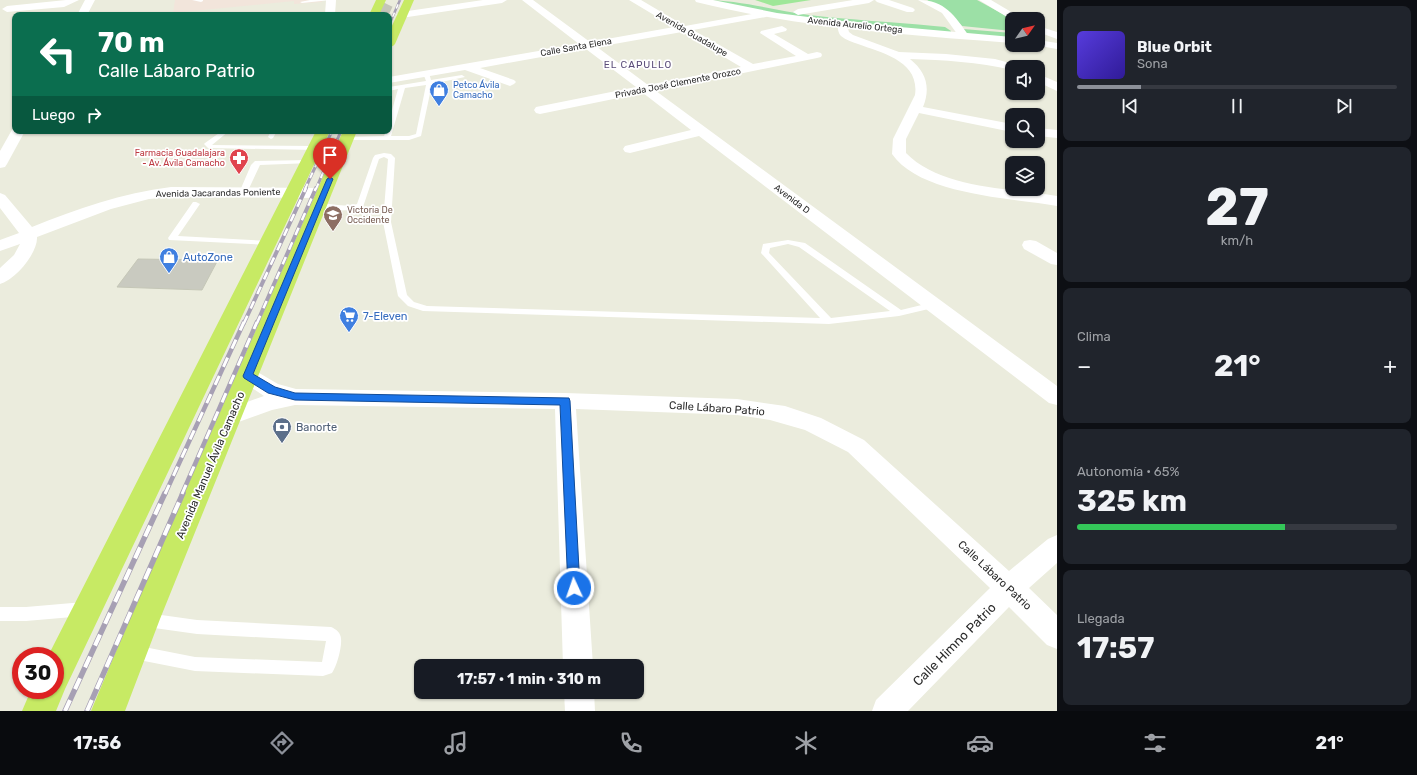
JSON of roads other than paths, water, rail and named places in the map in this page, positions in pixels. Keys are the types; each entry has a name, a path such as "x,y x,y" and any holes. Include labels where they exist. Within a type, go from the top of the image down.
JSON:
{"main road":[{"path":"375,12 381,0"},
{"path":"392,32 395,21 409,0"},
{"name":"Avenida Aurelio Ortega","path":"700,0 763,14 848,25 1005,32"},
{"name":"Avenida Aurelio Ortega","path":"731,0 798,12 961,31 1005,39"},
{"path":"1045,37 1057,39"},
{"path":"1045,44 1057,46"},
{"path":"64,658 322,134"},
{"name":"Avenida Manuel Ávila Camacho","path":"108,711 145,619 348,135"},
{"path":"39,711 45,699"}],"street":[{"path":"2,10 64,4 74,0"},
{"path":"84,12 90,0"},
{"path":"330,0 330,12"},
{"path":"395,21 502,0"},
{"name":"Avenida D","path":"527,0 1057,397"},
{"name":"Avenida Guadalupe","path":"634,0 751,68"},
{"path":"798,12 869,0"},
{"path":"880,0 910,10"},
{"path":"923,0 945,11 961,31"},
{"path":"984,0 1005,12"},
{"name":"Calle Santa Elena","path":"392,80 428,78 587,45 763,14"},
{"path":"861,42 848,25 844,33 849,38 898,55 909,62 922,81 923,92 916,109 899,140 899,154 907,162 922,173 960,186 1057,201"},
{"path":"1045,28 1057,36"},
{"name":"Privada José Clemente Orozco","path":"540,110 812,56 765,33 782,29"},
{"path":"898,55 946,57 995,62 1005,65"},
{"path":"464,71 510,82"},
{"path":"1045,81 1057,87"},
{"path":"916,109 1005,127"},
{"path":"630,149 702,131"},
{"path":"1045,133 1057,134"},
{"path":"0,164 16,134"},
{"name":"Avenida Jacarandas Poniente","path":"0,259 28,242 117,201 134,197 171,192 243,193 291,198 322,199"},
{"path":"0,198 28,242 0,278"},
{"name":"Avenida Jacarandas Poniente","path":"0,246 28,242 120,214 166,205 291,198"},
{"path":"1030,245 1057,260"},
{"name":"Calle Lábaro Patrio","path":"247,376 272,390 295,397"},
{"name":"Calle Lábaro Patrio","path":"230,417 269,402 295,397 565,401 760,409 787,414 834,433 856,446 1009,588 1057,635"},
{"path":"565,401 578,659"},
{"name":"Calle Himno Patrio","path":"887,711 1009,588 1057,547"},
{"path":"579,699 580,711"}],"lane":[{"path":"194,0 201,1"},
{"path":"302,2 330,0"},
{"path":"392,89 402,88 428,78"},
{"path":"348,135 387,139 409,138 419,135 428,78"},
{"path":"392,122 402,88"},
{"path":"222,134 207,144 210,147 312,155"},
{"path":"387,139 388,134"},
{"path":"243,193 254,165 258,163 312,155"},
{"path":"322,199 348,207 360,205 376,158 380,155 389,155 392,158 387,222 404,296 411,304 426,309 829,321 899,313 934,305"},
{"path":"196,204 172,238 269,243"},
{"path":"829,321 765,253 766,246 788,242 802,246 899,313"},
{"path":"0,614 26,614 88,609"},
{"path":"133,652 195,664 322,669 327,668 329,665 334,638 331,634 197,627 145,619"}],"tunnel":[{"path":"383,12 389,0"}],"railway":[{"path":"392,18 400,0"},
{"path":"305,189 331,134"},
{"path":"316,189 340,134"},
{"path":"244,323 306,188"},
{"path":"257,323 316,188"},
{"path":"165,494 244,322"},
{"path":"182,494 257,322"},
{"path":"65,711 165,493"},
{"path":"87,711 183,493"}],"place":[{"name":"Petco Ávila Camacho","path":"439,107"},
{"name":"Farmacia Guadalajara - Av. Ávila Camacho","path":"239,175"},
{"name":"Victoria De Occidente","path":"333,232"},
{"name":"AutoZone","path":"169,274"},
{"name":"7-Eleven","path":"349,333"},
{"name":"Banorte","path":"282,444"}],"district":[{"name":"EL CAPULLO","path":"638,64"}]}
